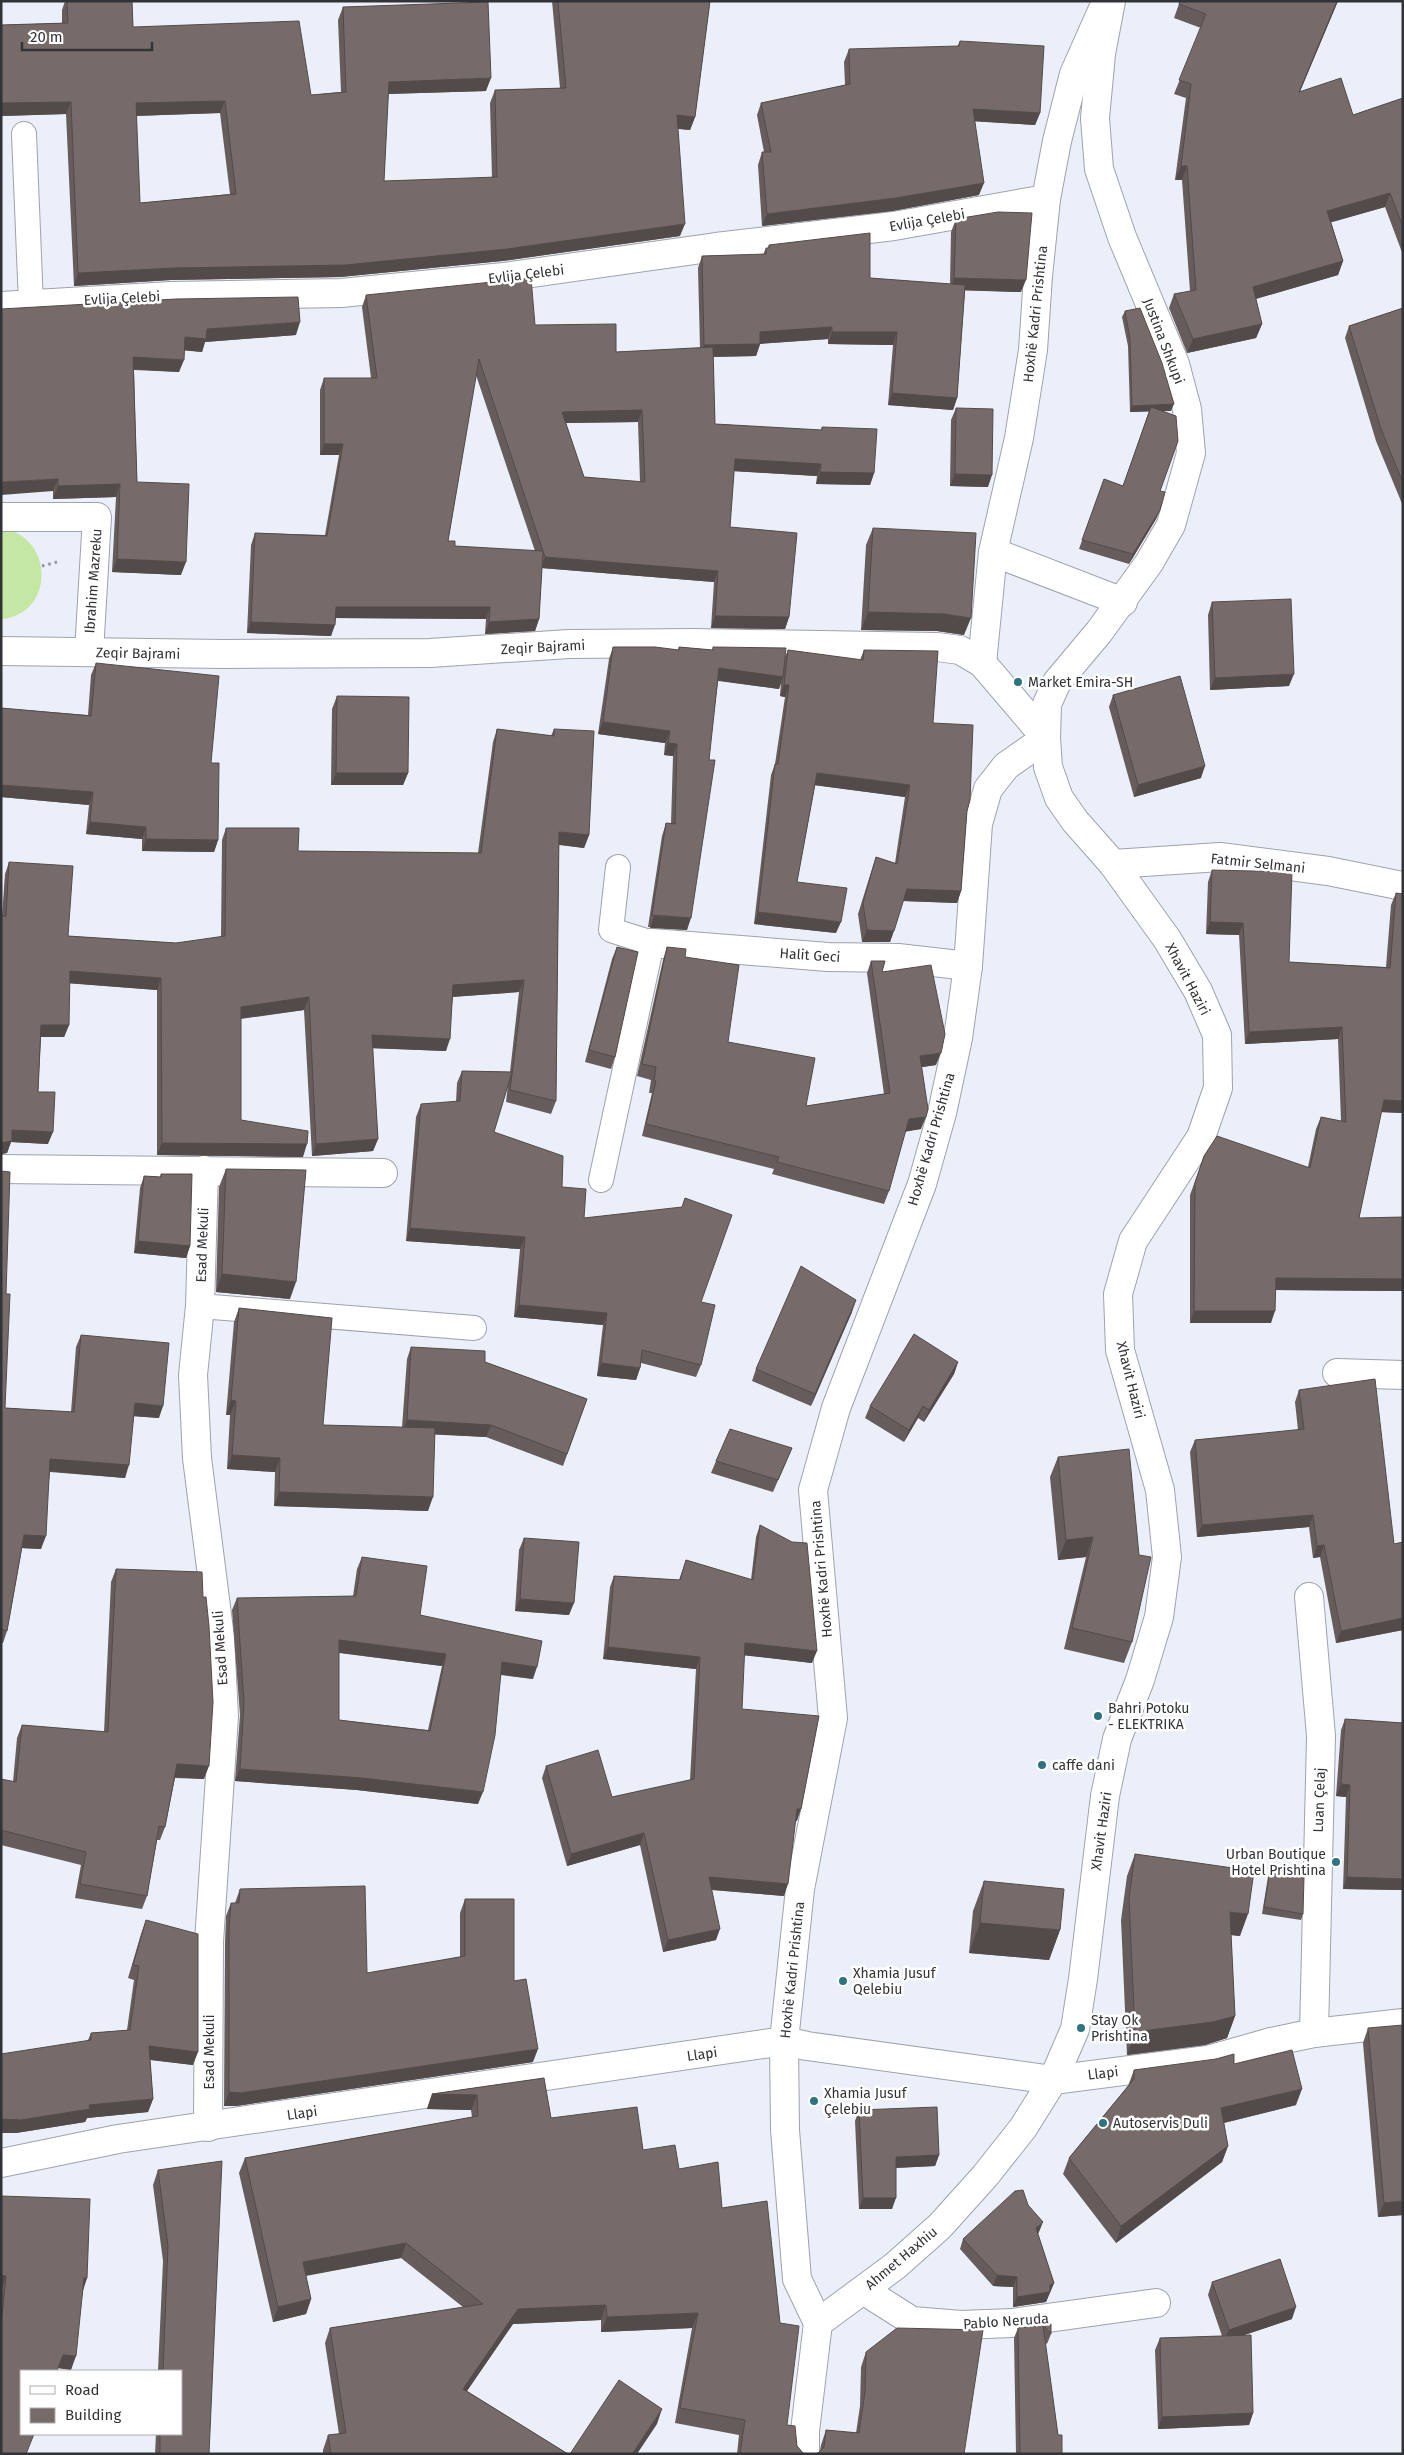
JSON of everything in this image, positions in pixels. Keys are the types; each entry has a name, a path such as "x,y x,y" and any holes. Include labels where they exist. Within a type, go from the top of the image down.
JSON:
{"street":[{"name":"Hoxhë Kadri Prishtina","path":"982,663 994,552 1019,438 1034,350 1046,199 1057,141 1074,74 1106,1"},
{"name":"Justina Shkupi","path":"1046,738 1047,704 1057,682 1123,602 1171,525 1190,453 1187,409 1175,364 1122,237 1099,169 1094,118 1101,54 1111,1"},
{"name":"Evlija Çelebi","path":"1,306 171,296 341,292 504,278 716,247 894,226 1046,199"},
{"name":"Ibrahim Mazreku","path":"1,517 97,517 89,652"},
{"path":"994,552 1123,602"},
{"name":"Zeqir Bajrami","path":"1,650 430,654 569,644 695,643 937,647 960,650 982,663 1046,738"},
{"name":"Hoxhë Kadri Prishtina","path":"818,2323 797,2279 786,2130 784,2041 800,1890 833,1718 814,1490 836,1408 922,1184 942,1113 958,1038 968,966 978,824 988,789 1006,766 1046,738"},
{"name":"Xhavit Haziri","path":"1046,738 1048,767 1059,798 1113,864 1167,939 1198,991 1217,1035 1218,1088 1201,1137 1133,1241 1118,1294 1120,1350 1160,1490 1167,1557 1159,1617 1140,1680 1117,1739 1104,1796 1084,1979 1075,2030 1053,2080"},
{"name":"Fatmir Selmani","path":"1113,864 1220,857 1328,871 1403,886"},
{"name":"Halit Geci","path":"652,943 828,957 898,958 968,966"},
{"path":"1,1169 383,1173"},
{"name":"Esad Mekuli","path":"204,1170 200,1306 193,1375 197,1458 219,1629 224,1716 209,1942 208,2127"},
{"path":"1338,1373 1403,1375"},
{"name":"Luan Çelaj","path":"1309,1597 1321,1736 1314,2033"},
{"name":"Llapi","path":"1,2163 118,2138 208,2127 784,2041 807,2046 1053,2080 1208,2060 1272,2042 1314,2033 1403,2023"},
{"name":"Ahmet Haxhiu","path":"818,2323 895,2266 940,2226 985,2176 1023,2128 1053,2080"},
{"name":"Pablo Neruda","path":"863,2290 912,2321 961,2325 1012,2323 1156,2303"},
{"path":"805,2454 805,2431 818,2323"}],"lane":[{"path":"24,134 31,304"},
{"name":"Halit Geci","path":"618,867 611,930 652,943"},
{"path":"601,1180 652,943"},
{"path":"200,1306 474,1328"}],"green space":[{"path":"1,528 19,534 31,545 39,559 42,575 39,591 31,604 19,614 1,619"}],"building":[{"path":"67,1 132,1 133,27 299,21 311,95 346,92 343,7 488,2 491,78 389,82 384,181 497,177 495,90 566,88 558,1 710,1 695,117 677,115 685,224 507,249 345,265 175,268 78,273 71,102 1,103 1,25 68,23","holes":["225,101 236,194 140,203 136,103"]},
{"path":"1180,1 1337,1 1299,92 1341,78 1353,115 1403,98 1403,227 1390,193 1327,211 1343,261 1253,287 1262,324 1193,339 1174,294 1196,290 1187,166 1181,166 1191,84 1179,80 1206,14 1179,4"},
{"path":"960,41 1044,46 1040,113 973,109 984,183 896,198 767,214 762,152 771,152 761,103 850,84 849,49 959,46"},
{"path":"998,212 1032,213 1026,280 954,278 956,219"},
{"path":"870,233 870,278 965,285 957,398 892,393 897,332 832,332 832,327 760,332 760,344 704,345 702,256 766,254 766,248 769,248 769,245"},
{"path":"531,278 535,325 616,324 616,352 713,347 715,424 822,430 822,427 877,429 874,473 820,472 821,464 735,459 730,527 797,533 789,617 715,616 718,571 545,557 543,551 539,619 489,622 490,607 336,607 335,625 251,622 255,533 327,536 343,444 324,444 324,378 377,378 366,295","holes":["479,359 543,551 455,546 455,541 448,541","642,410 645,482 584,477 562,412"]},
{"path":"298,297 300,322 207,329 206,339 185,337 184,360 133,357 137,482 189,484 186,562 117,559 120,484 58,486 58,479 1,482 1,309 176,299"},
{"path":"1140,308 1162,363 1174,404 1132,406 1130,339 1125,311"},
{"path":"1403,308 1403,483 1381,429 1349,326"},
{"path":"1151,407 1176,416 1178,441 1160,491 1165,492 1160,510 1133,554 1082,540 1104,479 1123,486"},
{"path":"956,408 993,409 992,475 955,474"},
{"path":"873,528 976,533 971,618 944,614 868,612"},
{"path":"1291,599 1294,674 1215,678 1212,602"},
{"path":"613,647 655,647 679,650 679,647 713,650 713,647 786,648 783,677 719,668 709,760 715,760 691,918 652,915 666,823 675,824 677,744 668,743 670,731 603,722"},
{"path":"788,650 863,660 864,650 938,651 933,723 973,725 970,800 967,811 961,891 907,889 894,931 867,930 863,903 876,857 897,864 910,785 817,773 797,882 847,888 841,922 758,912 775,764 778,764 789,685 784,685"},
{"path":"96,663 219,676 211,763 219,763 218,840 146,839 146,827 90,822 93,792 1,785 1,708 91,716"},
{"path":"1180,676 1205,766 1138,785 1113,695"},
{"path":"337,696 409,697 408,773 336,773"},
{"path":"497,729 554,736 554,729 594,731 589,835 559,832 556,1101 510,1090 524,980 453,985 450,1039 372,1035 378,1139 316,1144 309,997 241,1007 241,1120 308,1131 307,1144 162,1143 161,978 70,971 69,1025 41,1025 38,1092 55,1092 53,1132 12,1130 12,1141 1,1143 1,916 6,916 9,862 73,866 68,936 176,943 225,936 226,828 299,828 298,851 481,853"},
{"path":"1212,870 1292,872 1289,962 1390,968 1396,893 1403,894 1403,1101 1384,1100 1359,1218 1403,1217 1403,1279 1276,1278 1275,1311 1194,1311 1195,1183 1204,1156 1217,1136 1310,1168 1321,1117 1346,1122 1342,1027 1249,1032 1243,923 1210,922"},
{"path":"617,947 638,952 615,1057 589,1050"},
{"path":"667,947 686,949 685,957 739,965 728,1042 815,1058 806,1106 890,1093 871,961 885,961 882,972 931,965 945,1034 941,1053 920,1056 928,1109 926,1117 909,1119 889,1191 777,1162 779,1157 646,1124 656,1081 654,1081 656,1067 642,1064"},
{"path":"462,1071 512,1072 494,1132 563,1156 562,1187 586,1189 584,1218 682,1207 685,1198 732,1215 701,1302 715,1305 701,1365 642,1350 640,1368 601,1363 607,1313 519,1305 525,1237 410,1228 421,1104 460,1101"},
{"path":"226,1169 306,1170 296,1282 222,1274"},
{"path":"1,1171 10,1172 6,1294 10,1294 5,1408 74,1412 81,1335 169,1343 163,1406 135,1403 129,1465 50,1459 46,1536 24,1535 7,1631 1,1629"},
{"path":"161,1174 192,1174 190,1246 138,1241 144,1176 161,1177"},
{"path":"801,1266 856,1300 815,1394 756,1369"},
{"path":"239,1308 332,1318 323,1425 435,1428 433,1497 279,1492 280,1458 232,1455 236,1401 231,1400"},
{"path":"914,1334 958,1362 929,1410 923,1406 909,1430 870,1406"},
{"path":"411,1347 485,1351 485,1362 587,1399 567,1454 491,1425 407,1420"},
{"path":"1375,1379 1394,1544 1403,1542 1403,1618 1341,1631 1324,1545 1317,1546 1313,1515 1202,1525 1195,1440 1304,1429 1299,1390"},
{"path":"730,1429 792,1448 778,1480 716,1461"},
{"path":"1129,1449 1139,1555 1151,1557 1132,1642 1072,1628 1093,1537 1066,1540 1058,1457"},
{"path":"760,1525 792,1542 807,1543 817,1651 745,1643 742,1709 819,1716 801,1809 797,1809 788,1884 709,1877 720,1929 668,1940 644,1833 571,1854 546,1766 598,1750 612,1797 694,1779 700,1657 608,1647 614,1576 680,1580 686,1560 753,1580"},
{"path":"524,1538 579,1542 574,1603 520,1599"},
{"path":"362,1557 427,1566 420,1615 542,1641 537,1667 502,1662 495,1735 483,1792 362,1778 240,1769 244,1703 237,1598 356,1596","holes":["339,1640 446,1654 430,1731 339,1720"]},
{"path":"116,1569 202,1572 203,1597 206,1597 209,1626 213,1702 209,1766 177,1764 165,1827 159,1826 147,1896 80,1884 86,1852 1,1830 1,1779 16,1782 22,1725 108,1732"},
{"path":"1345,1719 1403,1723 1403,1879 1347,1877 1350,1785 1341,1784"},
{"path":"1135,1854 1254,1871 1248,1914 1230,1912 1235,2016 1213,2022 1135,2032 1129,1898"},
{"path":"1270,1871 1304,1877 1303,1914 1264,1907"},
{"path":"984,1881 1064,1889 1060,1930 980,1923"},
{"path":"365,1886 367,1973 465,1956 465,1899 514,1899 514,1981 526,1979 538,2049 241,2093 229,2092 229,1929 231,1903 239,1903 240,1889"},
{"path":"146,1920 198,1934 198,2052 149,2046 153,2099 89,2105 90,2109 21,2120 1,2119 1,2054 91,2040 91,2033 130,2030 139,1966 133,1965"},
{"path":"1403,2025 1403,2201 1384,2203 1368,2028"},
{"path":"1292,2050 1302,2089 1221,2108 1228,2146 1121,2226 1069,2158 1134,2079 1134,2070 1216,2059 1234,2054 1234,2064"},
{"path":"544,2078 551,2118 637,2107 643,2150 675,2145 679,2169 718,2162 722,2208 767,2201 780,2323 799,2326 787,2425 795,2426 797,2446 803,2453 807,2454 740,2454 745,2420 680,2408 698,2313 607,2317 606,2305 518,2309 463,2389 568,2454 331,2454 328,2435 346,2433 330,2328 483,2304 406,2243 303,2262 311,2299 278,2307 245,2158 478,2116 477,2095 432,2094"},
{"path":"937,2107 939,2155 896,2157 896,2198 863,2198 859,2110"},
{"path":"222,2161 209,2454 160,2454 160,2435 182,2435 182,2370 163,2370 168,2246 158,2170"},
{"path":"1023,2190 1028,2205 1043,2222 1036,2228 1054,2283 1050,2285 1050,2292 1017,2297 1017,2277 997,2275 963,2239 1015,2191"},
{"path":"1,2196 90,2199 87,2278 84,2278 76,2356 63,2355 57,2370 20,2370 20,2435 34,2435 26,2454 1,2454 1,2325 6,2276 1,2275"},
{"path":"1280,2259 1296,2307 1229,2330 1212,2282"},
{"path":"1051,2324 1051,2334 1043,2325 1058,2435 1062,2435 1062,2454 1020,2454 1018,2328"},
{"path":"897,2328 983,2330 964,2454 814,2454 824,2447 826,2430 859,2433 865,2392 866,2352"},
{"path":"1251,2335 1253,2413 1162,2417 1160,2338"},
{"path":"619,2380 662,2409 632,2454 570,2454"}],"place":[{"name":"Market Emira-SH","path":"1018,682"},
{"name":"Bahri Potoku - ELEKTRIKA","path":"1098,1716"},
{"name":"caffe dani","path":"1042,1765"},
{"name":"Urban Boutique Hotel Prishtina","path":"1336,1862"},
{"name":"Xhamia Jusuf Qelebiu","path":"843,1981"},
{"name":"Stay Ok Prishtina","path":"1081,2028"},
{"name":"Xhamia Jusuf Çelebiu","path":"814,2101"},
{"name":"Autoservis Duli","path":"1103,2123"}]}
